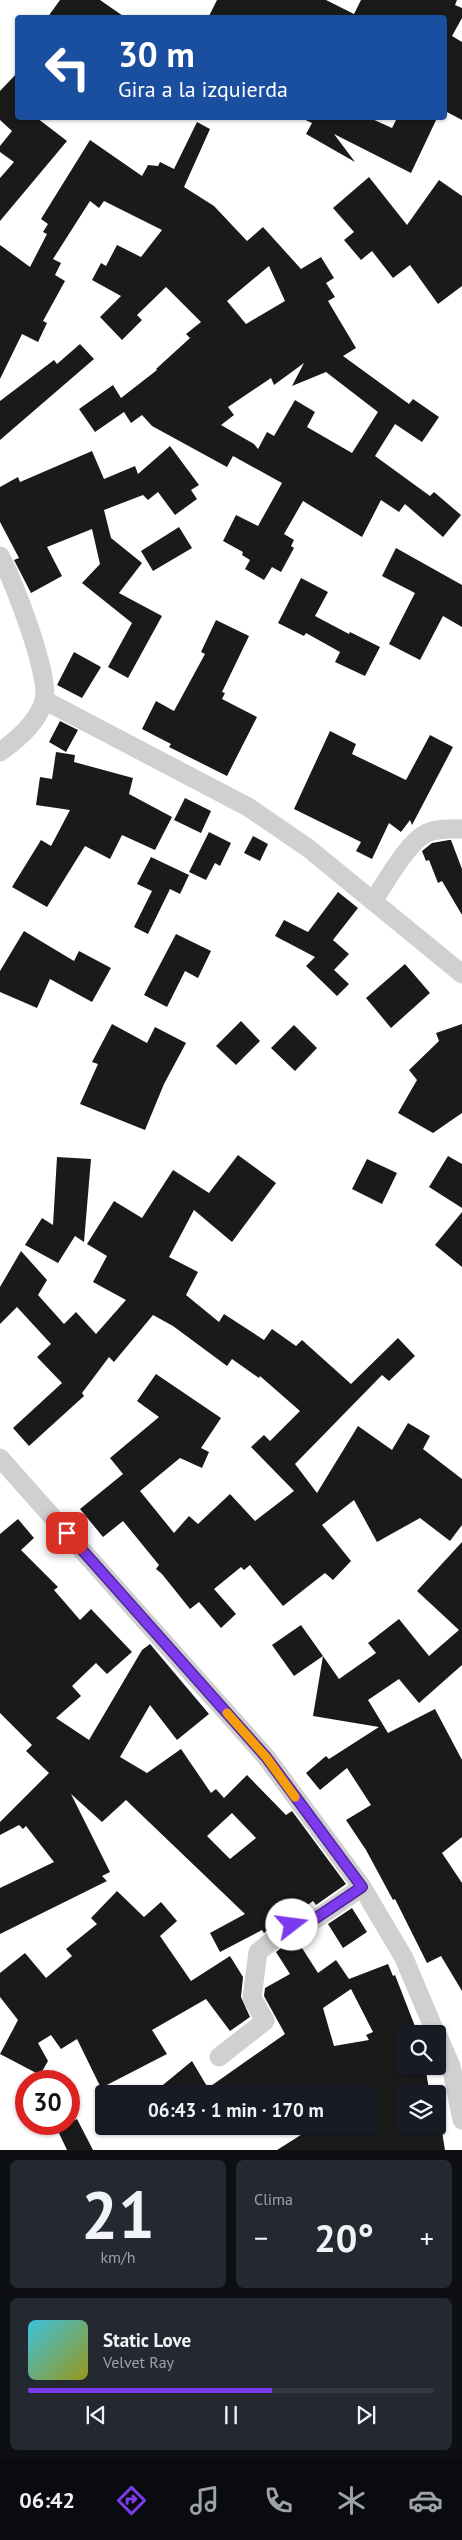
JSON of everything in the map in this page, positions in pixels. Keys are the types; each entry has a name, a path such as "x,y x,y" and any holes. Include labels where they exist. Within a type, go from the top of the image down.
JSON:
{"street":[{"path":"0,556 20,602 41,668 44,700 31,726 0,752"},
{"path":"44,700 248,807 308,848 462,974"},
{"path":"373,901 412,846 425,833 442,829 462,829"},
{"path":"0,1458 266,1757 362,1887 404,1958 433,2025"},
{"path":"219,2057 265,2021 252,1998 258,1952 292,1925 316,1918 362,1887"},
{"path":"446,2054 452,2066 462,2120"}],"building":[{"path":"60,0 100,0 122,15 49,15"},
{"path":"217,0 326,0 354,14 361,0 457,0 455,5 462,8 462,18 452,36 462,42 462,120 447,112 447,15 210,15"},
{"path":"15,75 15,120 40,120 67,141 0,221 0,178 14,162 0,152 0,146 12,131 0,120 0,91"},
{"path":"305,120 374,120 392,128 396,120 436,120 411,173 334,134 355,162 306,134 312,123"},
{"path":"197,122 210,129 184,187 214,206 247,241 263,227 301,269 321,257 334,278 326,283 335,297 328,301 356,348 343,356 409,404 413,399 439,417 422,442 395,424 375,456 430,496 434,492 461,515 443,537 405,504 399,512 381,500 362,537 303,501 284,534 294,540 291,546 294,548 281,572 272,567 264,580 245,569 250,560 242,555 243,552 223,541 236,515 258,526 282,483 233,456 227,467 152,426 142,415 131,423 124,412 95,432 79,409 113,385 121,398 157,370 190,338 186,334 201,322 166,287 137,315 142,320 122,340 100,317 121,296 92,280 101,263 106,266 117,245 141,257 162,230 104,201 99,208 90,201 53,259 61,263 55,275 65,281 43,321 47,323 38,342 22,334 0,379 0,245 30,267 47,234 43,232 48,224 41,219 90,140 142,176 148,165 158,166 160,162 174,169","holes":["269,266 285,301 246,324 227,301","304,363 292,386 326,372 378,412 352,453 307,427 315,412 295,400 274,436 267,432 258,449 254,444 221,425 234,415 228,407 271,378 274,385"]},
{"path":"369,177 407,225 439,180 462,196 462,286 438,304 410,265 393,278 372,251 361,260 344,240 354,232 333,208"},
{"path":"80,344 94,359 0,440 0,401 54,360 57,364"},
{"path":"170,446 199,485 191,490 197,499 175,515 158,492 148,500 143,495 104,510 111,538 142,563 119,593 162,616 128,678 108,667 132,623 82,583 100,564 92,529 47,547 62,576 31,593 14,560 19,558 0,522 0,487 18,477 20,482 92,451 104,479 135,466 138,474"},
{"path":"179,527 192,548 153,571 141,551"},
{"path":"396,548 462,585 462,627 443,616 420,660 389,644 415,593 382,576"},
{"path":"301,578 328,592 315,616 349,634 350,632 380,647 365,676 335,662 340,652 306,633 304,636 278,623"},
{"path":"216,620 249,636 222,692 225,693 222,699 257,717 227,776 169,747 171,744 142,729 156,701 174,711 205,654 201,652"},
{"path":"74,652 101,667 82,698 57,685"},
{"path":"60,721 78,730 66,752 49,742"},
{"path":"330,731 356,744 352,754 406,780 430,735 453,747 412,825 410,820 401,832 389,823 372,859 356,851 361,842 294,809"},
{"path":"56,752 75,755 74,762 133,778 129,794 172,817 155,850 122,835 110,859 85,846 47,907 12,887 41,840 51,846 70,810 36,805 40,777 52,779"},
{"path":"185,798 211,811 201,833 174,820"},
{"path":"209,832 231,843 220,866 215,863 206,880 189,872"},
{"path":"253,836 268,844 260,861 244,853"},
{"path":"451,840 462,869 462,915 442,881 438,883 429,860 426,861 422,851 432,843"},
{"path":"151,857 189,875 180,894 170,889 148,934 134,927 152,891 137,884"},
{"path":"338,892 358,908 333,940 349,954 334,970 349,984 337,996 306,966 315,957 275,936 284,920 308,932"},
{"path":"24,931 74,961 79,951 111,968 92,1002 50,979 37,1008 0,992 0,971"},
{"path":"176,934 211,951 198,978 185,971 167,1007 144,995"},
{"path":"405,964 430,993 391,1028 366,998"},
{"path":"241,1021 260,1041 236,1065 216,1046"},
{"path":"112,1024 147,1043 155,1027 186,1043 164,1084 145,1130 80,1104 98,1064 92,1062"},
{"path":"462,1024 462,1113 433,1133 398,1113 417,1080 409,1070 439,1041 436,1033"},
{"path":"294,1025 317,1048 295,1071 271,1048"},
{"path":"238,1155 276,1183 232,1242 194,1210 169,1257 198,1272 186,1295 219,1322 224,1314 264,1340 272,1329 296,1346 302,1340 351,1384 398,1338 415,1356 389,1381 382,1375 295,1464 317,1493 358,1426 392,1450 408,1423 430,1436 423,1449 462,1479 462,1525 450,1541 420,1518 377,1542 354,1500 322,1525 351,1561 333,1580 325,1573 283,1606 250,1565 244,1570 241,1567 214,1589 236,1614 221,1628 199,1602 190,1609 156,1569 159,1565 123,1521 103,1537 80,1509 123,1474 110,1458 159,1417 137,1401 156,1374 221,1418 201,1448 209,1452 202,1468 180,1458 140,1491 174,1533 189,1516 198,1524 230,1494 255,1521 294,1491 251,1447 264,1435 270,1441 300,1411 260,1376 259,1378 232,1359 227,1366 173,1326 153,1315 114,1362 109,1357 82,1393 84,1396 29,1446 13,1428 62,1383 37,1357 51,1344 17,1307 0,1324 0,1287 21,1251 47,1280 38,1295 64,1324 76,1312 96,1334 126,1300 93,1282 107,1256 87,1244 114,1201 142,1218 173,1170 209,1193"},
{"path":"448,1156 462,1164 462,1208 429,1187"},
{"path":"57,1157 91,1159 84,1242 75,1236 58,1263 25,1245 42,1218 53,1225"},
{"path":"367,1159 397,1173 382,1204 352,1189"},
{"path":"462,1212 462,1267 435,1245"},
{"path":"18,1519 34,1538 21,1550 58,1587 54,1590 80,1620 91,1609 132,1652 107,1674 96,1663 72,1686 81,1696 56,1718 89,1740 142,1650 150,1644 209,1714 177,1740 150,1705 120,1757 147,1773 181,1749 211,1793 216,1789 224,1798 247,1775 286,1815 292,1811 346,1884 316,1905 313,1901 298,1912 285,1916 264,1933 262,1930 220,1952 210,1933 245,1914 126,1800 102,1822 71,1794 110,1872 102,1876 107,1881 0,1934 0,1888 54,1862 26,1826 23,1829 19,1825 0,1835 0,1822 49,1773 26,1751 32,1745 0,1713 0,1534","holes":["232,1813 256,1838 230,1859 207,1836"]},
{"path":"462,1542 462,1665 419,1703 399,1679 368,1700 388,1733 435,1709 462,1760 462,1837 442,1853 462,1883 462,1991 441,1956 427,1963 395,1899 393,1900 366,1850 346,1820 371,1805 347,1768 320,1790 306,1773 326,1756 329,1759 379,1727 313,1716 323,1656 339,1679 376,1653 368,1643 399,1619 429,1656 459,1630 417,1591"},
{"path":"301,1625 323,1656 294,1676 272,1645"},
{"path":"117,1891 144,1917 161,1902 177,1921 160,1936 191,1981 230,1956 243,1977 241,1997 250,2017 230,2031 206,1999 152,2030 167,2054 107,2085 100,2085 77,2039 61,2049 51,2035 38,2043 48,2061 43,2070 30,2070 0,2054 18,2020 0,1997 0,1973 25,1953 46,1978 72,1956 66,1949 97,1924 91,1918"},
{"path":"352,1908 367,1932 343,1948 328,1924"},
{"path":"295,1937 318,1973 336,1960 349,1979 388,1964 393,1976 395,1975 414,2025 396,2025 396,2075 427,2075 428,2085 396,2085 396,2135 442,2135 445,2150 277,2150 301,2135 377,2135 377,2085 212,2085 285,2034 264,1996 265,1988 290,1974 276,1952","holes":["351,1989 373,2032 366,2035 369,2040 334,2046 323,2008"]},
{"path":"192,2061 206,2085 163,2085"},
{"path":"80,2125 93,2150 67,2150 60,2135 80,2135"}],"slow traffic":[{"path":"227,1713 266,1757 295,1797"}],"route":[{"path":"67,1533 266,1757 362,1887 316,1918 292,1925"}]}
